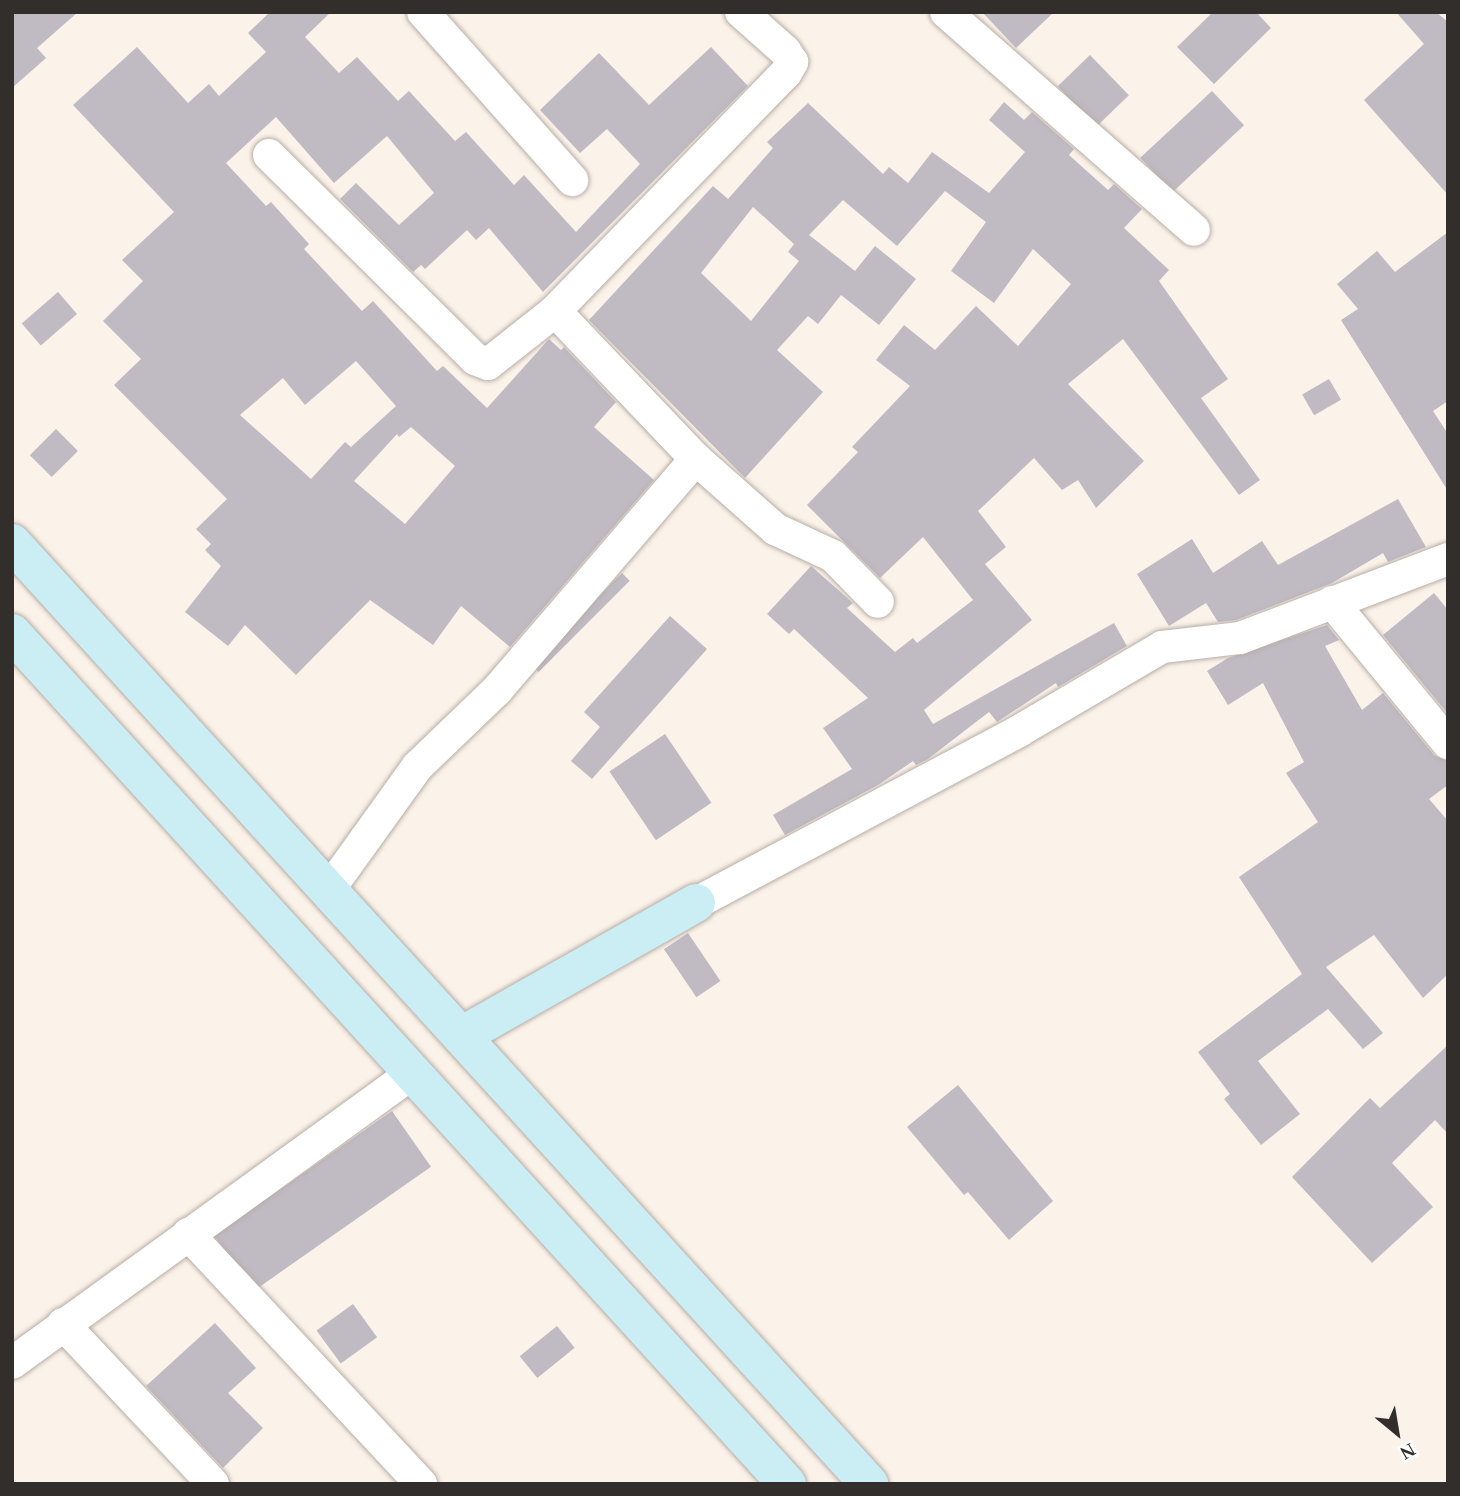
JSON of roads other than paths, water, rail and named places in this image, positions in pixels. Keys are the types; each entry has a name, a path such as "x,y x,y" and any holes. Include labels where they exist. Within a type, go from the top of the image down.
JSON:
{"street":[{"path":"424,12 572,180"},
{"path":"270,155 475,359 488,364 501,357 555,311 786,74 792,62 785,51 741,12"},
{"path":"946,12 1194,230"},
{"path":"555,311 696,459 775,529 833,556 878,602"},
{"path":"328,891 417,767 496,690 696,459"},
{"path":"12,543 869,1484"},
{"path":"461,1036 696,903 1007,738 1162,647 1240,638 1448,559"},
{"path":"1332,602 1448,743"},
{"path":"12,633 787,1484"},
{"path":"12,1363 62,1324 412,1073"},
{"path":"188,1234 421,1484"},
{"path":"62,1324 213,1484"}]}
